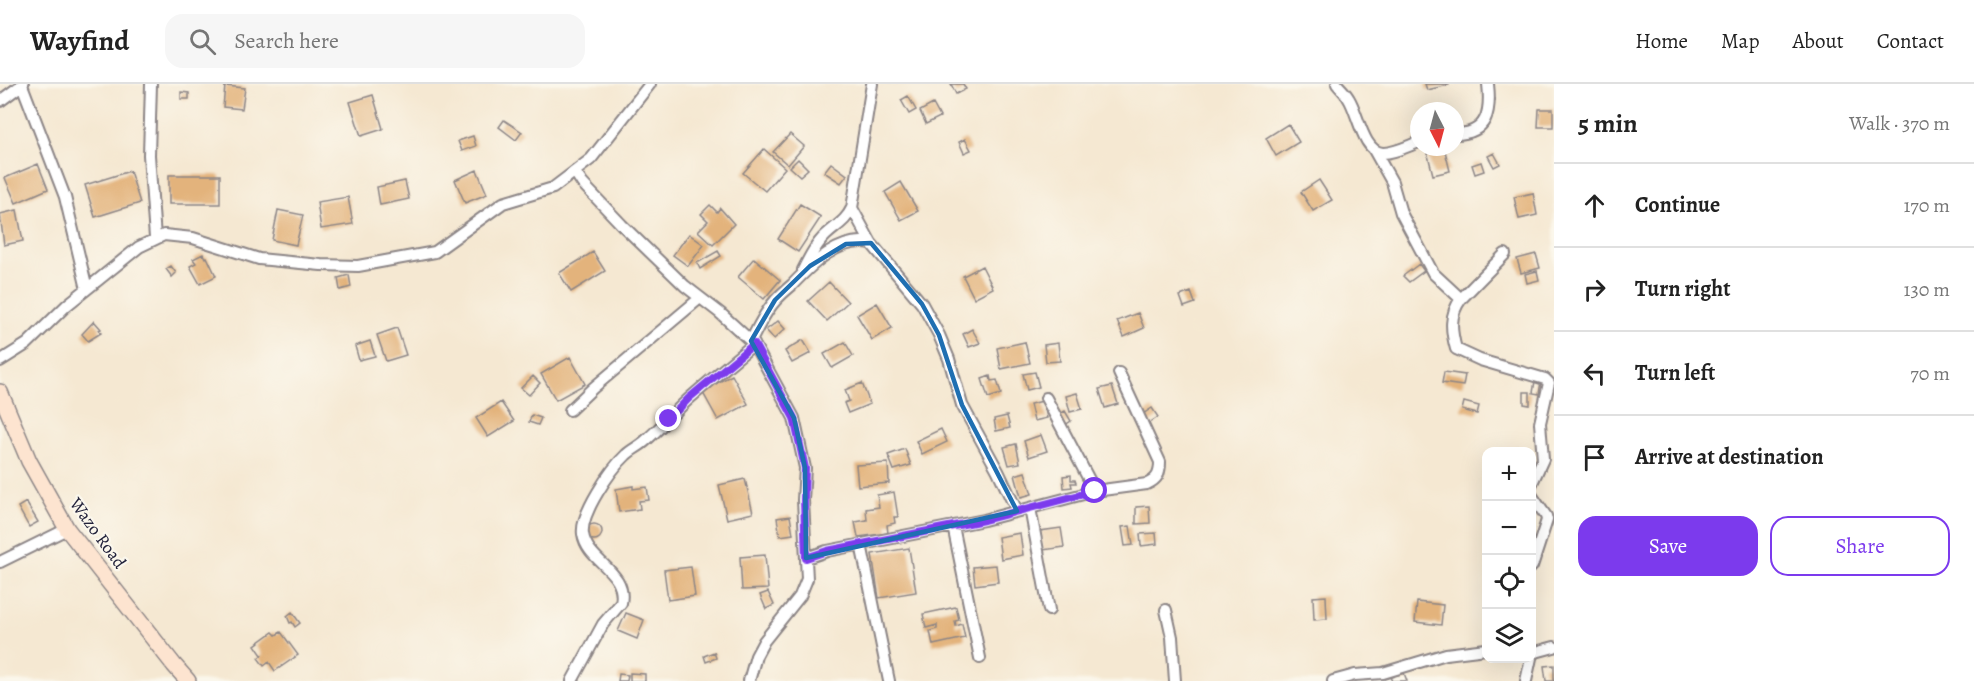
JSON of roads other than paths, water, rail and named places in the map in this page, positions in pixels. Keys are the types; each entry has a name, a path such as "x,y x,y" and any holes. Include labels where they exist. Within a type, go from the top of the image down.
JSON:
{"main road":[{"name":"Wazo Road","path":"0,392 29,461 67,529 188,681"}],"street":[{"path":"151,84 149,155 155,238"},
{"path":"0,361 27,344 67,304 139,248 164,235 192,238 259,259 321,265 358,266 435,252 503,204 553,188 575,172 591,159 650,84"},
{"path":"800,276 816,246 847,217 852,208 873,84"},
{"path":"1337,84 1349,98 1366,142 1374,150 1392,182 1401,213 1433,273 1461,299"},
{"path":"1464,134 1478,128 1484,121 1490,105 1488,84"},
{"path":"0,101 18,85 65,197 87,289"},
{"path":"1374,150 1383,153 1410,145"},
{"path":"575,172 582,183 622,225 685,286 752,342 794,418 805,468 807,579 801,596 764,641 756,656 749,681"},
{"path":"852,208 871,243 922,304 939,335 949,359 962,405 1017,511"},
{"path":"572,681 603,624 621,603 622,598 622,588 614,574 585,544 582,527 592,502 609,475 626,454 644,442 752,342 775,300 800,276 826,254 846,244 862,241 871,243"},
{"path":"1504,254 1461,299 1451,324 1456,349 1480,360 1545,379 1549,383 1540,423 1543,459 1536,474"},
{"path":"570,410 700,298"},
{"path":"806,558 827,551 953,526 1095,491 1154,481 1160,473 1160,462 1119,373"},
{"path":"1046,398 1095,491"},
{"path":"1535,501 1547,520 1536,555"},
{"path":"1030,508 1049,610"},
{"path":"953,526 980,658"},
{"path":"0,562 67,529"},
{"path":"861,544 889,681"},
{"path":"1166,610 1172,637 1175,681"},
{"path":"1536,653 1554,646"},
{"path":"1333,681 1355,675 1383,677 1446,654 1482,647"},
{"path":"1526,681 1530,663"}]}
